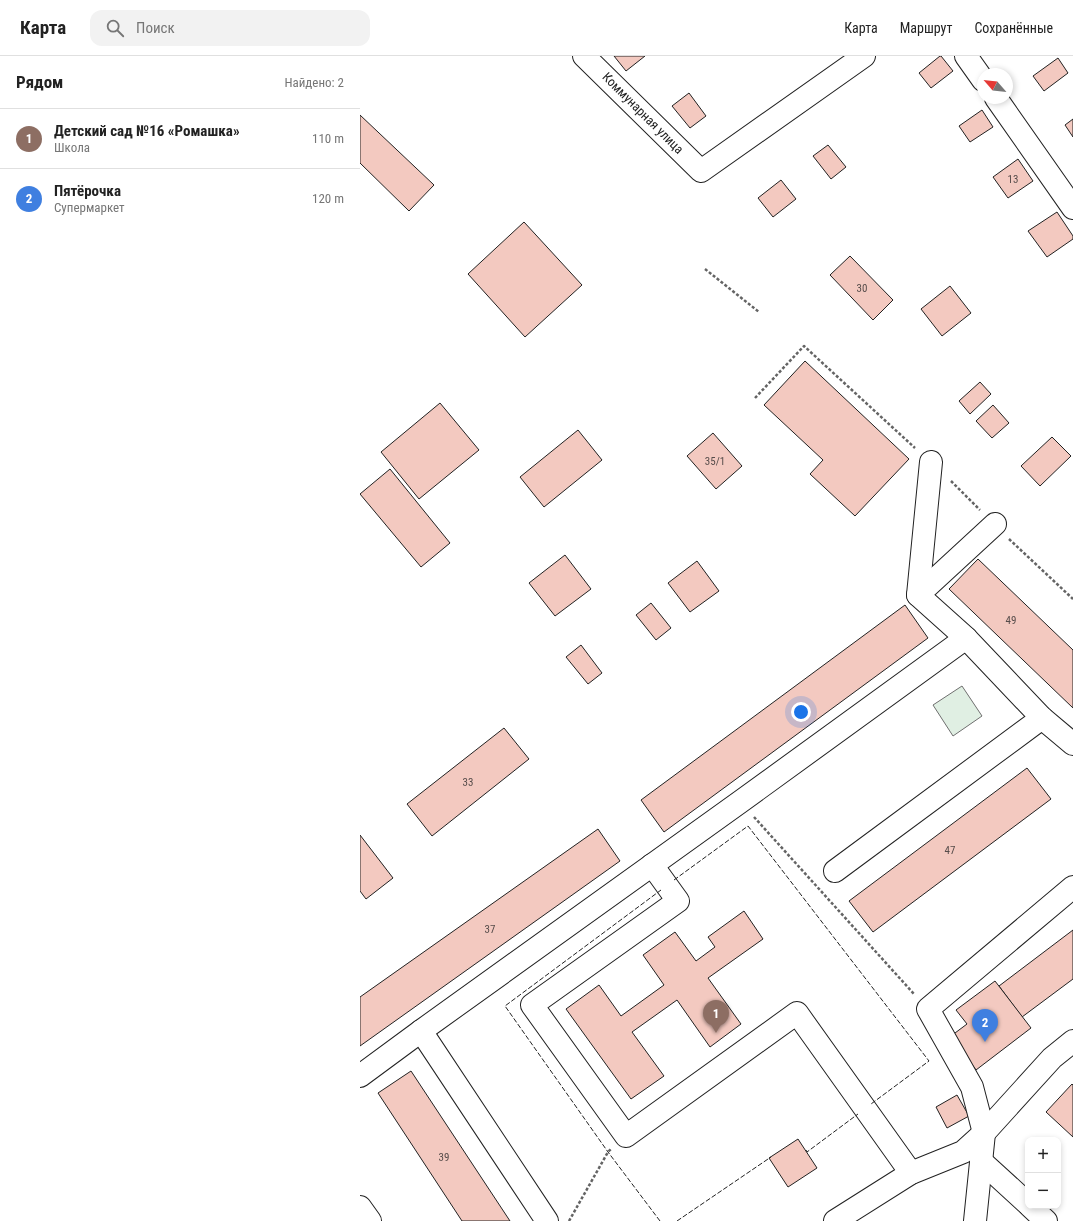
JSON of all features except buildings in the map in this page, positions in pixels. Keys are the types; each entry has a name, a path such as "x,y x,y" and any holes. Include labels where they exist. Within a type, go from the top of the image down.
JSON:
{"street":[{"name":"Коммунарная улица","path":"584,56 701,171 864,56"},
{"path":"966,56 977,72"},
{"path":"1000,104 1073,208"},
{"path":"918,595 931,462"},
{"path":"918,595 994,524"},
{"path":"918,595 966,638 1042,718 1073,744"},
{"path":"360,1076 966,638"},
{"path":"835,871 1042,718"},
{"path":"652,865 678,901 532,1005 626,1136 797,1014 911,1173"},
{"path":"975,1221 984,1133 972,1087 928,1009 1073,887"},
{"path":"421,1031 547,1221"},
{"path":"835,1221 911,1173 963,1152 984,1133 1052,1058 1071,1046"},
{"path":"981,1161 1025,1201"},
{"path":"360,1207 370,1221"},
{"path":"1033,1209 1046,1221"}],"path":[{"path":"705,269 759,312"},
{"path":"740,802 928,1009"},
{"path":"569,1221 608,1152 626,1136"}],"green space":[{"path":"962,686 982,716 953,736 933,705"}],"fence":[{"path":"674,880 748,826 929,1061 871,1104"},
{"path":"660,1221 608,1152 505,1006 661,890"},
{"path":"806,1150 807,1152 858,1114"},
{"path":"677,1221 771,1157"}],"place":[{"name":"Детский сад №16 «Ромашка»","path":"716,1033"},
{"name":"Пятёрочка","path":"985,1042"}]}
